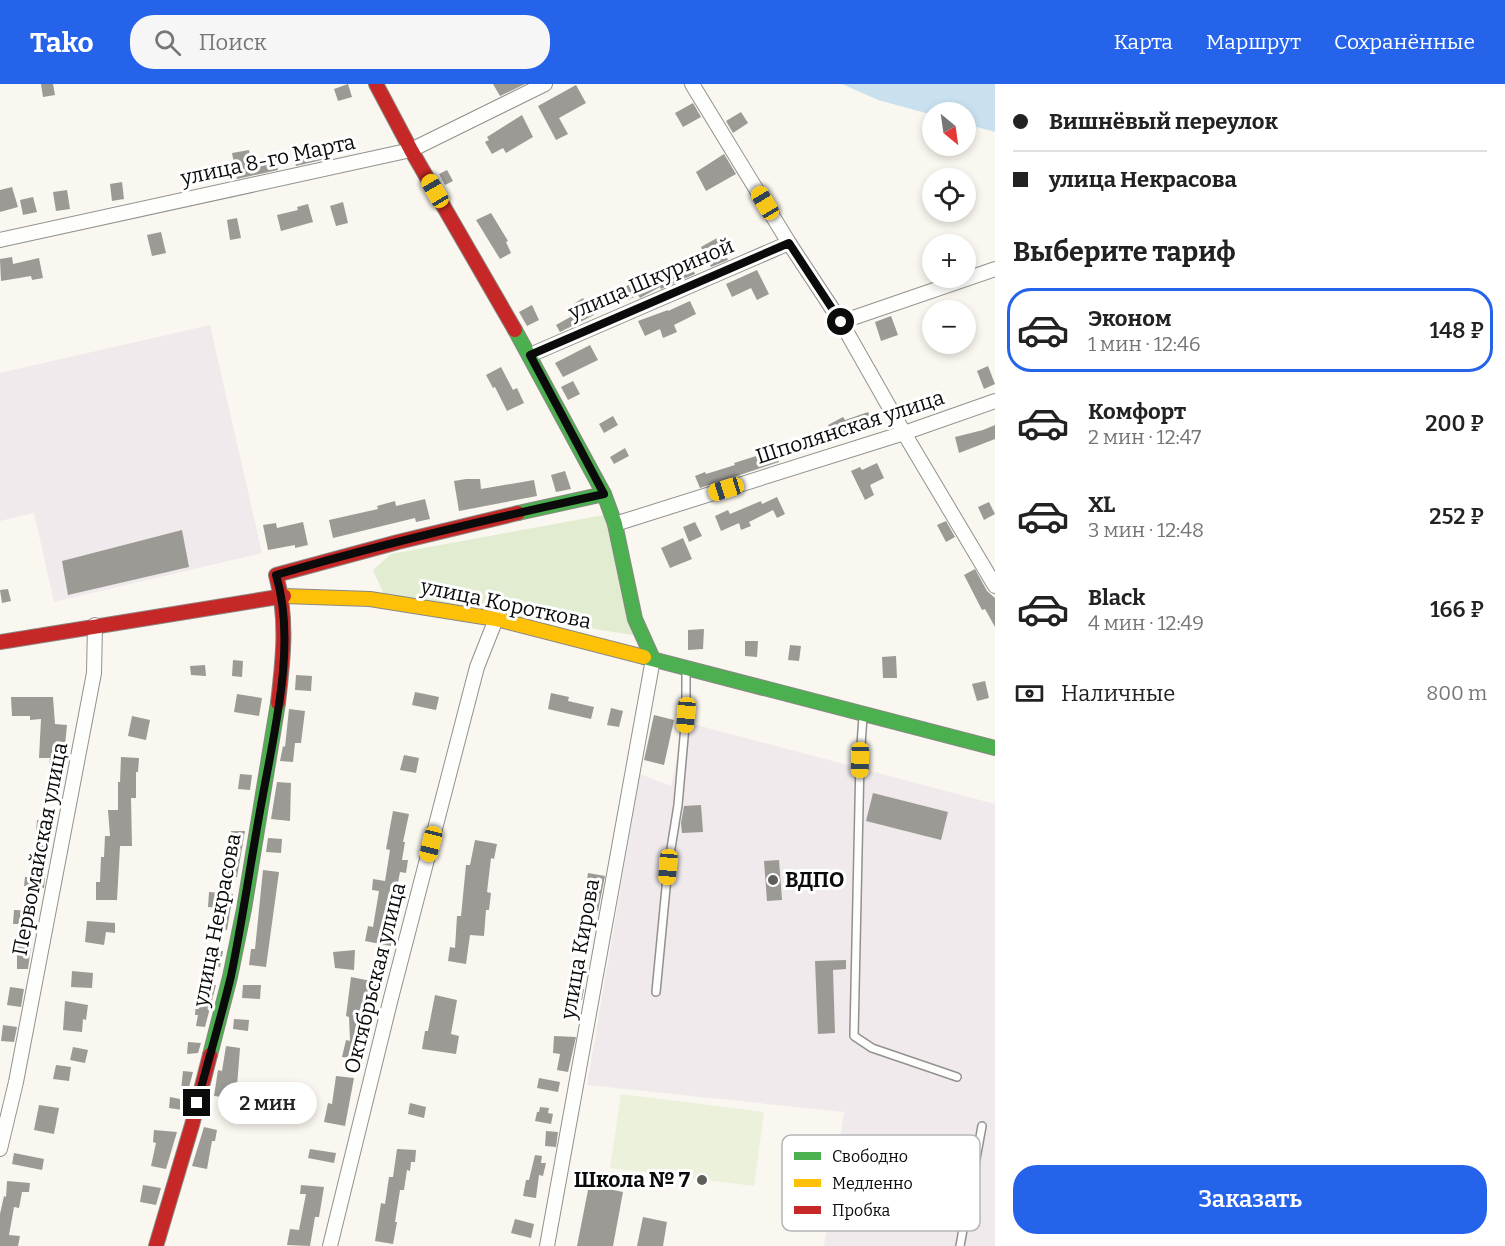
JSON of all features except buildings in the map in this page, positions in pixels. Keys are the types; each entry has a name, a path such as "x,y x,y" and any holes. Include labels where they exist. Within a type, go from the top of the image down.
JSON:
{"street":[{"path":"376,84 411,150 530,355 604,494 615,524 635,619 653,658"},
{"path":"692,84 789,243 841,322 995,586"},
{"name":"улица 8-го Марта","path":"0,240 411,150 537,86"},
{"name":"улица Шкуриной","path":"530,355 789,243"},
{"path":"841,322 995,269"},
{"name":"Шполянская улица","path":"615,524 904,433 995,401"},
{"name":"улица Некрасова","path":"156,1246 192,1125 225,997 244,909 278,702 285,640 282,596 276,575 444,530 604,494"},
{"name":"улица Короткова","path":"0,642 282,596 370,599 496,619 995,748"},
{"name":"Октябрьская улица","path":"330,1246 391,998 477,667 496,619"},
{"name":"Первомайская улица","path":"0,1149 16,1082 92,684 95,625"},
{"name":"улица Кирова","path":"547,1246 653,658"}],"lane":[{"path":"656,992 668,867 678,805 686,715 686,667"},
{"path":"863,714 854,1036 872,1048 957,1077"},
{"path":"980,1137 982,1126"},
{"path":"960,1246 963,1231"}],"shaded area":[{"path":"210,325 262,553 54,602 34,513 0,521 0,373"},
{"path":"685,722 995,804 995,1246 824,1246 826,1231 980,1231 980,1135 841,1135 844,1112 587,1085 640,774 671,786"}],"green space":[{"path":"604,515 639,636 385,596 373,570 391,554"},
{"path":"621,1094 764,1112 754,1186 610,1168"}],"water":[{"path":"842,84 995,84 995,132 976,127 976,102 922,102 922,112 878,100"}],"traffic: fast":[{"path":"515,330 604,494 615,524 635,619 653,659"},
{"path":"518,513 604,494"},
{"path":"644,657 995,748"},
{"path":"210,1055 244,909 278,703"}],"traffic: slow":[{"path":"284,596 370,599 496,619 644,657"}],"traffic: jam":[{"path":"376,84 411,150 515,330"},
{"path":"278,703 283,655 283,623 276,575 518,513"},
{"path":"0,642 284,596"},
{"path":"156,1246 210,1055"}],"place":[{"name":"ВДПО","path":"773,880"},
{"name":"Школа № 7","path":"702,1180"}],"route":[{"path":"197,1103 240,932 278,702 285,640 282,596 276,575 454,527 604,494 530,355 789,243 841,322"}]}
